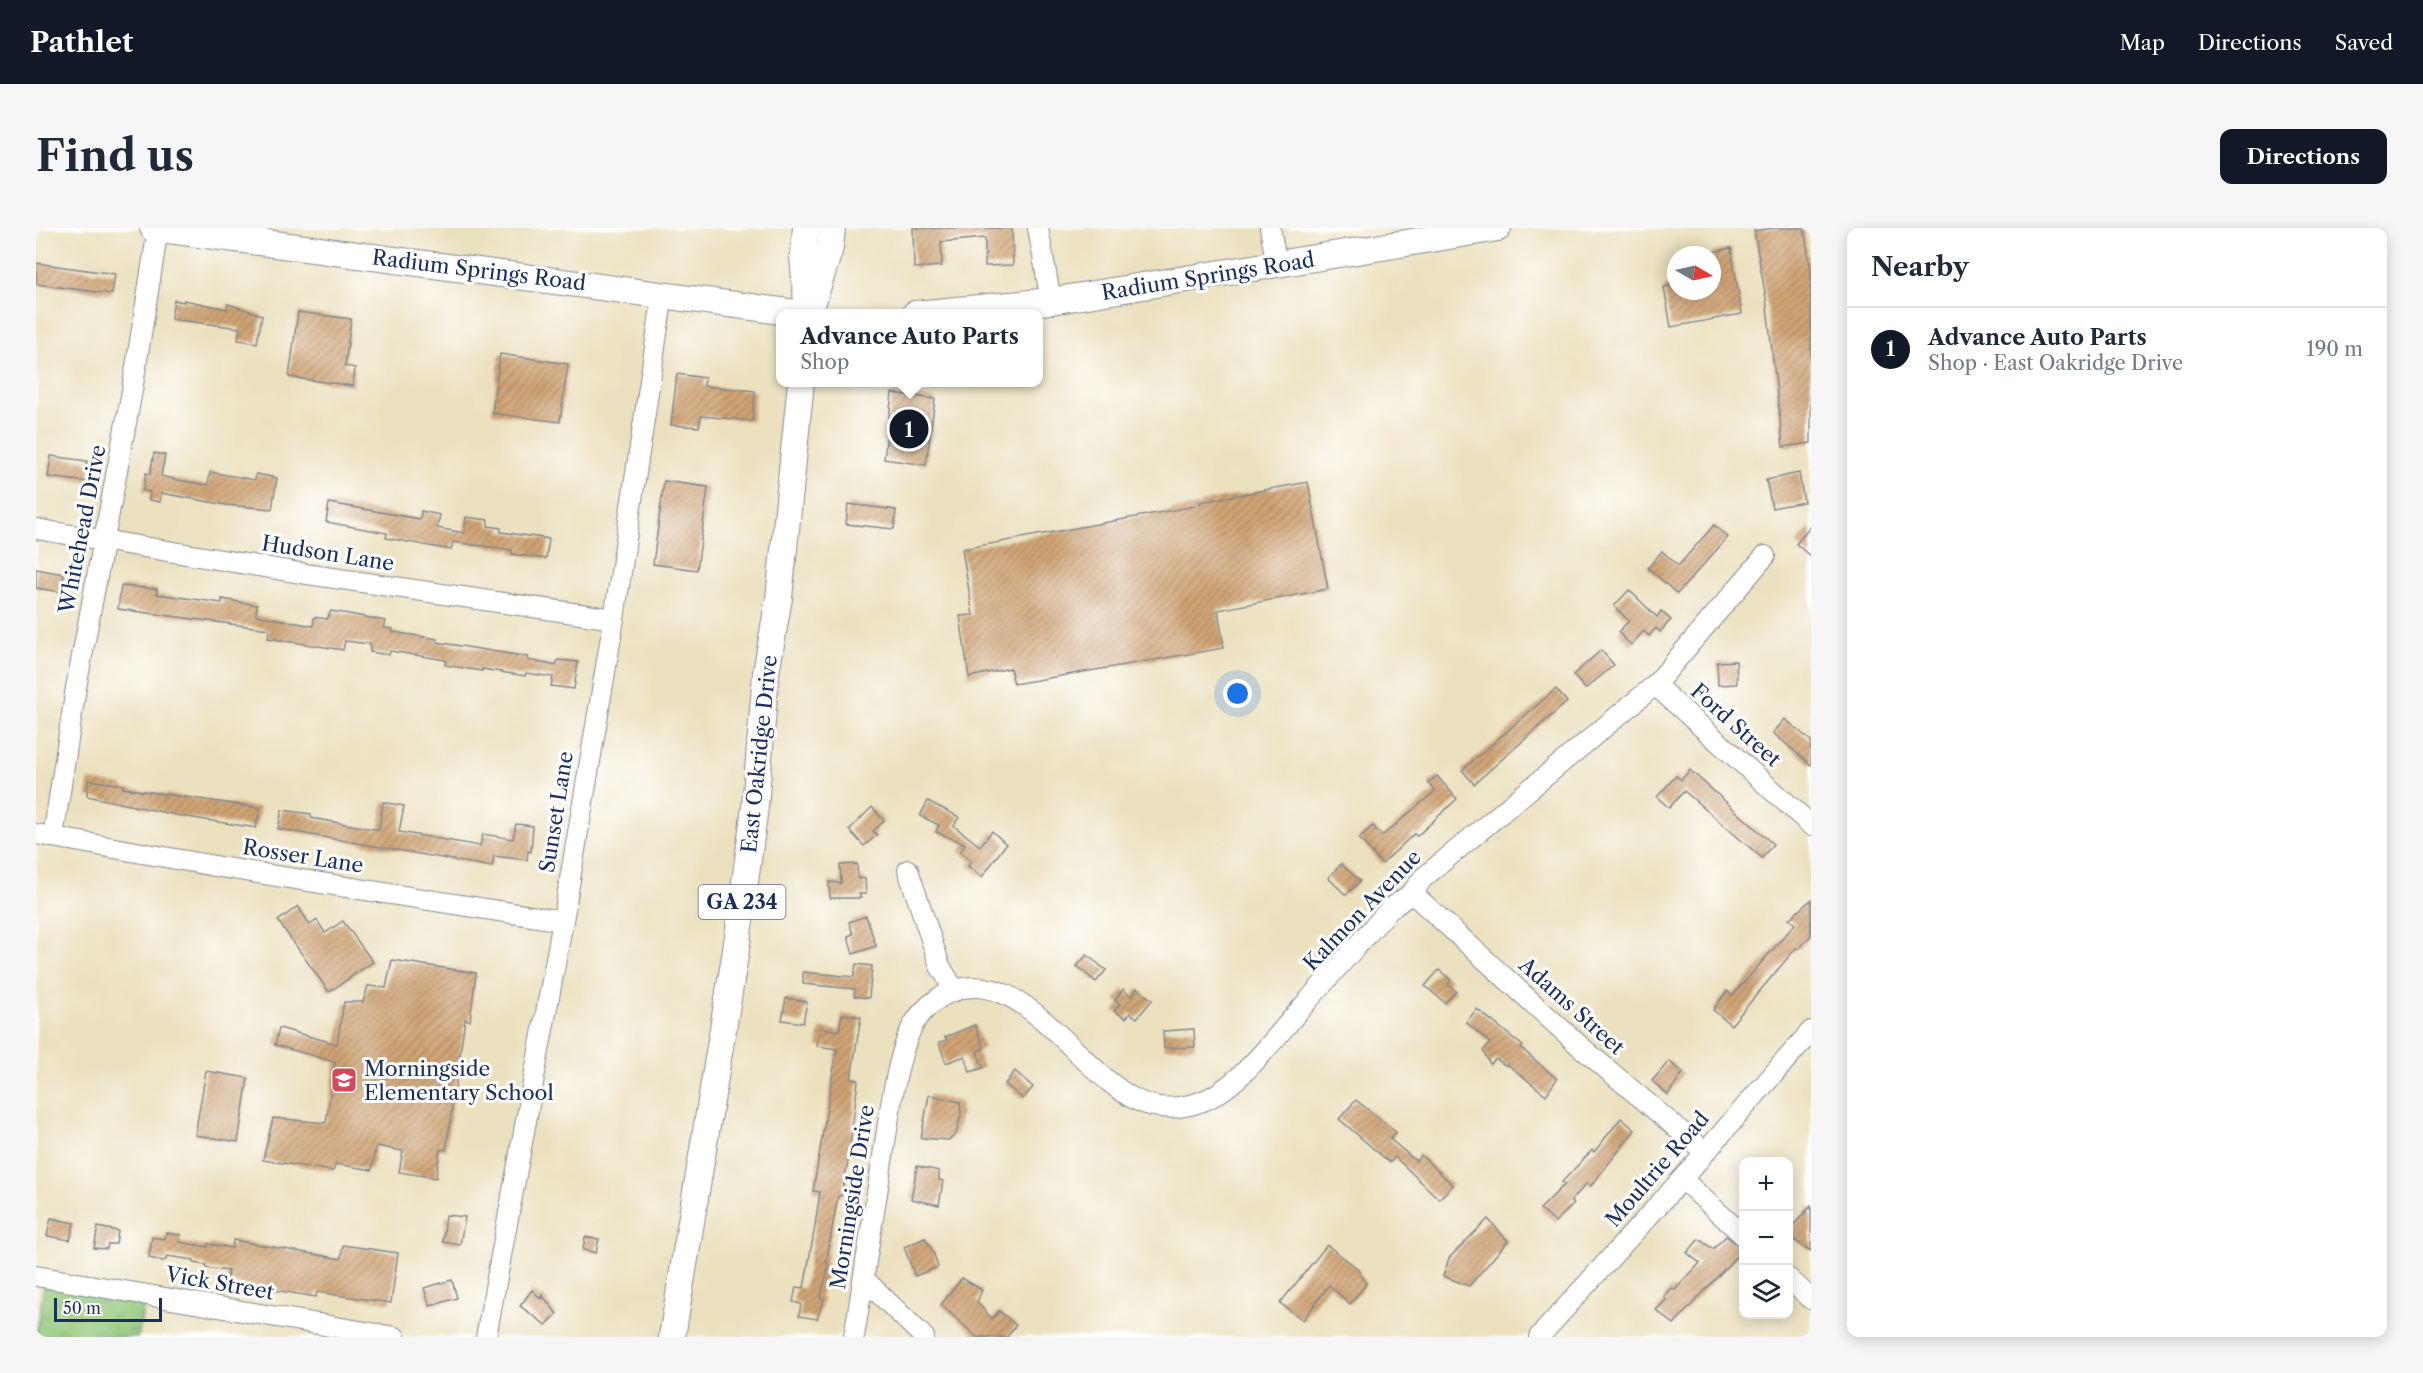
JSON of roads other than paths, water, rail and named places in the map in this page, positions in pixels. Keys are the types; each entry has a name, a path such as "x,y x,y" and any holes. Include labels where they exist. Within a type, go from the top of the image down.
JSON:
{"main road":[{"name":"Radium Springs Road","path":"155,228 776,310"},
{"path":"806,228 803,256 807,309"},
{"path":"809,309 830,248 832,228"},
{"name":"Radium Springs Road","path":"967,309 1051,301 1277,266 1498,228"},
{"name":"East Oakridge Drive","path":"672,1337 738,938 755,807 766,673 778,598 800,387"}],"street":[{"name":"Whitehead Drive","path":"44,836 132,391 155,228"},
{"path":"1038,228 1051,301"},
{"path":"1270,228 1277,266"},
{"name":"Sunset Lane","path":"486,1337 563,921 614,619 663,294"},
{"name":"Hudson Lane","path":"36,529 306,574 614,619"},
{"name":"Kalmon Avenue","path":"901,1065 910,1031 929,1005 955,991 975,988 1008,996 1035,1013 1121,1089 1147,1104 1181,1106 1215,1096 1254,1061 1390,909 1412,893 1424,878 1459,847 1655,685 1765,556"},
{"name":"Ford Street","path":"1655,685 1810,823"},
{"name":"Rosser Lane","path":"44,836 563,921"},
{"path":"908,870 940,966 955,991"},
{"name":"Adams Street","path":"1412,893 1582,1048 1704,1151"},
{"name":"Moultrie Road","path":"1539,1337 1682,1179 1704,1151 1811,1031"},
{"name":"Morningside Drive","path":"854,1337 865,1280 892,1098 901,1065"},
{"path":"1682,1179 1739,1232"},
{"name":"Vick Street","path":"36,1276 343,1333 395,1337"},
{"path":"865,1280 924,1337"},
{"path":"1793,1283 1811,1299"}],"place":[{"name":"Advance Auto Parts","path":"909,429"},
{"name":"Morningside Elementary School","path":"344,1080"}]}
